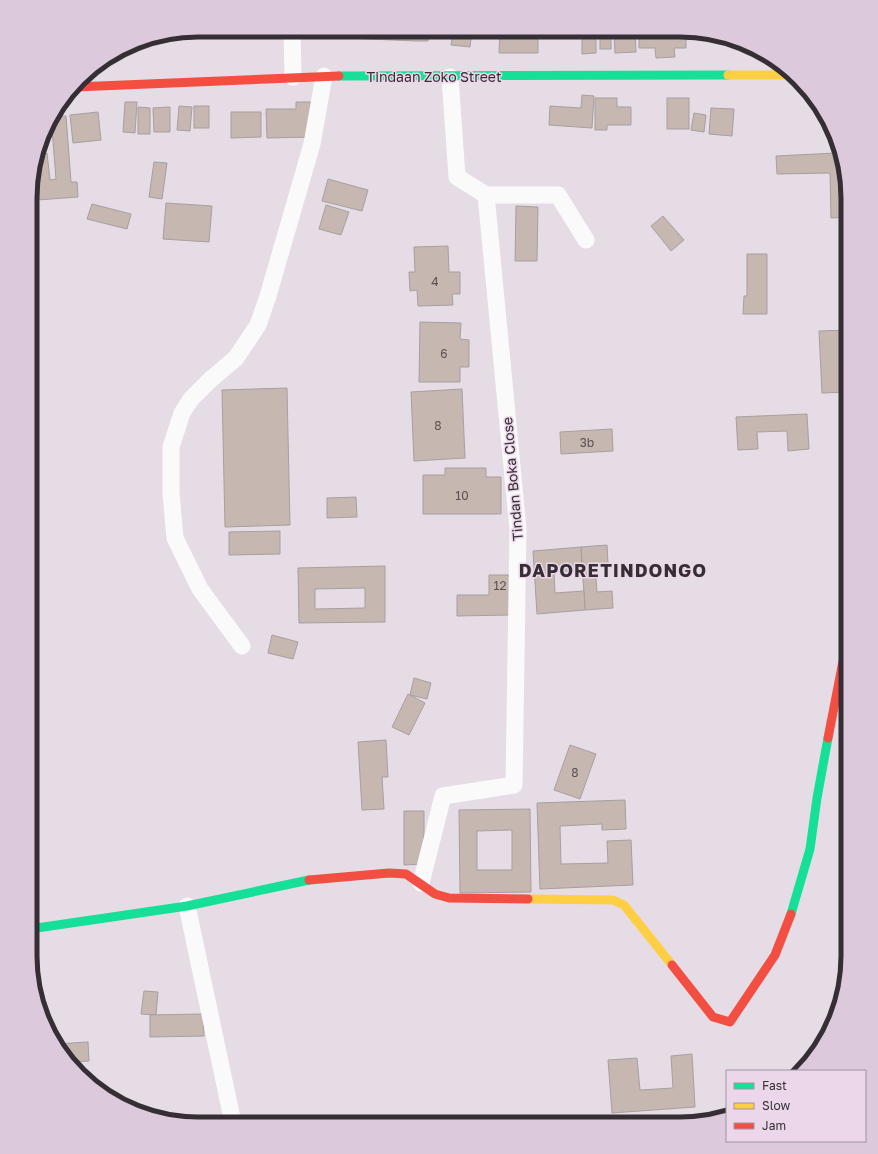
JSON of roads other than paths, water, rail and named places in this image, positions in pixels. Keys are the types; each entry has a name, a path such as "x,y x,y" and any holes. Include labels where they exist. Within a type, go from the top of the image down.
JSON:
{"street":[{"path":"292,37 293,78"},
{"name":"Tindaan Zoko Street","path":"82,86 324,76 450,77 784,75"},
{"path":"242,646 200,589 175,538 171,493 171,447 182,413 191,399 210,380 236,358 258,325 268,296 312,144 324,76"},
{"path":"450,77 457,177 486,195 558,195 586,240"},
{"name":"Tindan Boka Close","path":"421,883 443,796 514,785 518,529 486,195"},
{"path":"37,929 187,906 311,880 400,873 421,883 435,894 449,898 613,900 621,903 711,1014 722,1021 730,1022 775,955 788,923 810,849 818,791 841,672"},
{"path":"187,906 232,1117"}],"district":[{"name":"DAPORETINDONGO","path":"613,570"}]}
